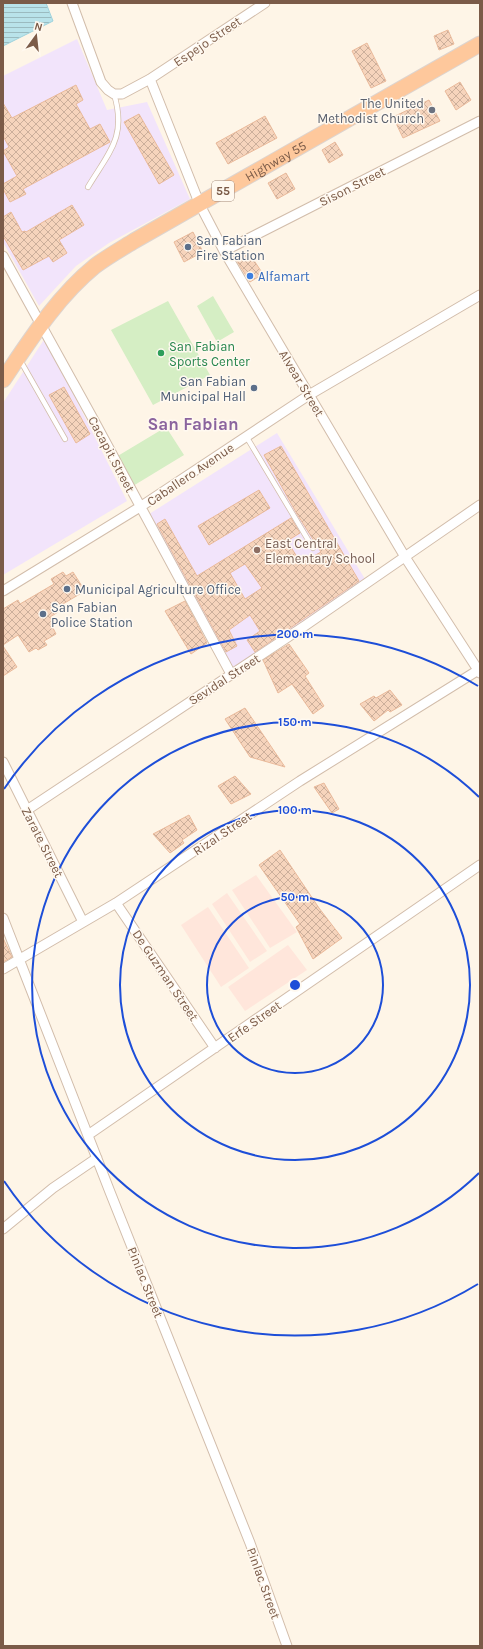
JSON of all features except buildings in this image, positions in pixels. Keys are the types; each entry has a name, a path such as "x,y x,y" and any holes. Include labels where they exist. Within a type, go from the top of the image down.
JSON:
{"highway":[{"name":"Highway 55","path":"3,380 41,324 70,291 95,266 123,247 480,44"}],"street":[{"path":"72,3 101,82 114,94"},
{"name":"Espejo Street","path":"114,94 122,94 150,79 265,3"},
{"name":"Alvear Street","path":"150,79 200,204 224,252 405,556 479,671"},
{"name":"Sison Street","path":"224,252 480,121"},
{"name":"Cacapit Street","path":"3,256 230,674"},
{"name":"Caballero Avenue","path":"3,591 140,507 309,395 480,295"},
{"name":"Sevidal Street","path":"27,810 306,625 480,505"},
{"name":"Rizal Street","path":"3,969 116,903 300,781 479,671"},
{"name":"Zarate Street","path":"3,762 83,922"},
{"name":"Erfe Street","path":"88,1135 480,865"},
{"name":"De Guzman Street","path":"116,903 215,1048"},
{"name":"Pinlac Street","path":"3,918 250,1543 286,1646"},
{"path":"3,1228 53,1188 97,1158"}],"lane":[{"path":"88,187 118,136 119,115 114,94"},
{"path":"19,357 65,439"},
{"path":"246,436 313,548"}],"shaded area":[{"path":"77,39 107,110 147,102 190,199 109,243 76,266 39,306 3,242 3,76"},
{"path":"45,338 127,501 3,575 3,403"},
{"name":"East Central Elementary School","path":"277,433 368,584 235,675 146,516"},
{"path":"256,875 297,932 270,948 232,890"},
{"path":"227,893 267,951 250,962 212,904"},
{"path":"208,907 249,968 221,987 181,925"},
{"path":"288,945 307,970 245,1011 228,987"}],"green space":[{"path":"213,296 234,332 217,342 197,306"},
{"name":"San Fabian Sports Center","path":"168,301 210,375 153,405 111,330"},
{"path":"166,427 184,455 133,486 116,457"}],"water":[{"path":"3,3 46,3 53,21 3,46"}],"place":[{"name":"The United Methodist Church","path":"432,110"},
{"name":"San Fabian Fire Station","path":"188,247"},
{"name":"Alfamart","path":"250,276"},
{"name":"San Fabian Sports Center","path":"161,353"},
{"name":"San Fabian Municipal Hall","path":"254,388"},
{"name":"East Central Elementary School","path":"257,550"},
{"name":"Municipal Agriculture Office","path":"67,589"},
{"name":"San Fabian Police Station","path":"43,614"}],"district":[{"name":"San Fabian","path":"193,424"}]}
